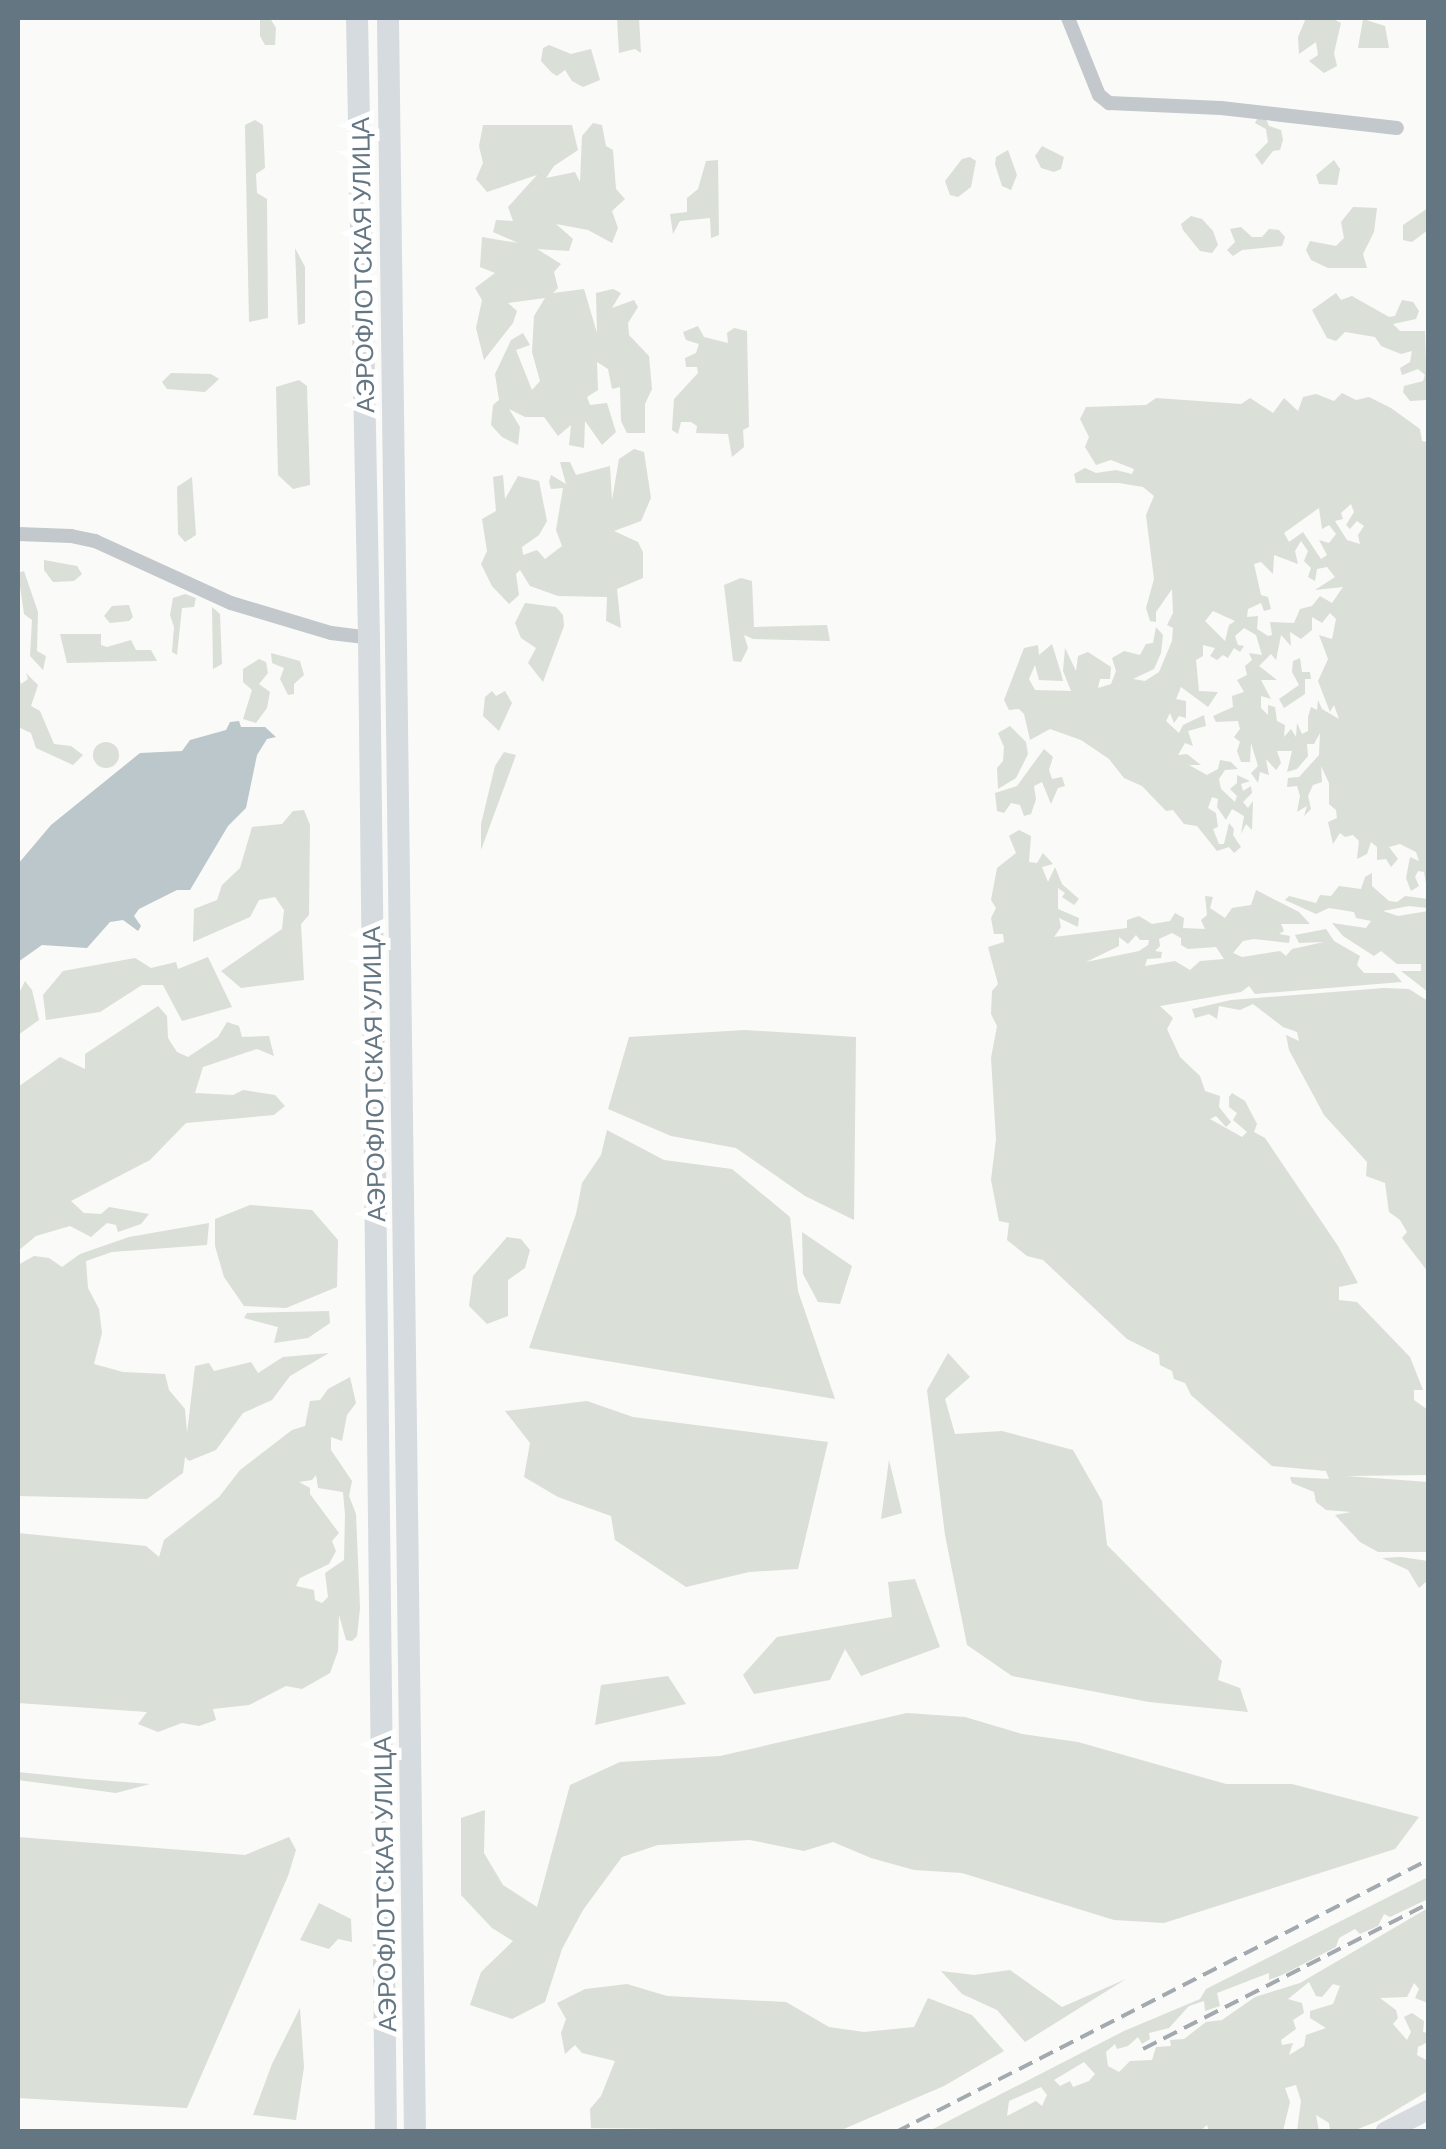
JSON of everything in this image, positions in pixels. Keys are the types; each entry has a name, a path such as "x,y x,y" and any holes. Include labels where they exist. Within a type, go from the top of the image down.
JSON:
{"main road":[{"name":"АЭРОФЛОТСКАЯ УЛИЦА","path":"356,18 369,638 386,2132"},
{"name":"АЭРОФЛОТСКАЯ УЛИЦА","path":"388,18 415,2132"}],"street":[{"path":"1068,18 1099,94 1110,103 1221,108 1396,128"},
{"path":"18,534 71,536 96,542 231,603 330,633 369,638"},
{"path":"1384,2132 1428,2110"}],"shaded area":[{"path":"260,18 270,18 276,28 275,45 265,45 260,36"},
{"path":"617,18 639,18 641,53 635,49 619,53"},
{"path":"1306,18 1332,18 1341,23 1334,53 1337,66 1324,73 1309,61 1318,55 1316,42 1299,54 1298,37"},
{"path":"1363,19 1385,26 1389,48 1358,48"},
{"path":"549,45 571,54 591,49 600,80 583,87 572,81 565,70 557,76 552,73 541,61 543,48"},
{"path":"1257,119 1266,119 1269,126 1281,130 1283,140 1280,150 1273,151 1262,165 1255,155 1268,142 1266,129 1255,123"},
{"path":"255,120 263,125 265,168 256,174 257,193 267,199 268,318 249,322 245,125"},
{"path":"593,123 602,125 606,146 613,150 616,189 625,199 612,211 618,228 612,243 588,230 556,224 573,239 569,251 537,249 561,264 554,272 558,288 553,293 584,289 597,333 596,293 613,289 621,293 612,308 634,300 638,307 628,323 629,335 649,356 652,389 645,404 645,433 627,433 621,421 620,387 612,389 608,369 597,362 598,390 587,397 590,405 607,403 616,432 602,445 585,421 584,448 569,445 571,425 558,436 544,417 525,417 509,409 520,427 518,445 502,437 491,425 493,405 499,400 495,374 511,340 523,333 530,345 516,350 532,390 540,381 532,352 534,316 545,298 508,303 517,311 513,323 484,360 476,328 482,300 475,288 495,273 480,267 482,237 518,243 493,232 496,220 513,221 508,207 537,175 487,192 476,179 483,163 479,146 483,125 572,125 578,150 554,166 546,178 575,172 580,182 582,136"},
{"path":"1042,146 1064,157 1061,169 1054,172 1041,168 1035,156"},
{"path":"1008,150 1017,175 1011,190 1002,186 995,164 996,157"},
{"path":"970,157 976,161 971,187 958,197 950,195 945,181 962,159"},
{"path":"718,160 719,235 711,238 710,218 680,221 673,234 670,214 687,212 687,198 698,189 706,161"},
{"path":"1334,160 1340,169 1337,185 1319,184 1316,175"},
{"path":"1353,207 1377,208 1374,232 1363,254 1367,268 1328,268 1311,260 1306,250 1310,241 1336,246 1344,238 1341,222"},
{"path":"1428,208 1428,230 1412,242 1403,240 1403,225"},
{"path":"1191,216 1202,219 1213,231 1218,245 1212,253 1200,251 1183,230 1181,224"},
{"path":"1241,227 1252,237 1262,237 1269,229 1279,230 1285,237 1282,246 1242,250 1233,256 1227,250 1235,242 1230,229"},
{"path":"295,248 305,267 305,323 298,325"},
{"path":"1336,293 1341,300 1352,296 1389,317 1395,316 1402,300 1413,302 1419,311 1416,319 1393,324 1400,331 1425,331 1427,400 1410,401 1403,392 1404,386 1423,381 1425,375 1418,369 1402,375 1400,368 1410,362 1412,351 1401,354 1381,346 1375,337 1345,332 1336,341 1327,338 1312,310"},
{"path":"698,326 704,337 728,343 727,333 734,328 747,331 749,427 743,430 744,447 732,457 728,434 696,433 697,426 691,422 681,422 678,434 672,430 674,399 698,373 697,367 686,367 685,358 696,353 699,344 686,340 683,332"},
{"path":"171,373 211,374 219,379 205,392 167,389 162,382"},
{"path":"299,380 307,386 310,485 293,489 278,475 276,387"},
{"path":"1342,393 1356,400 1369,397 1420,429 1422,441 1428,442 1428,895 1424,872 1418,871 1415,877 1419,886 1411,891 1406,878 1410,857 1419,861 1416,852 1400,844 1389,847 1398,859 1391,867 1386,859 1377,860 1377,847 1371,842 1367,854 1357,859 1359,841 1353,835 1345,837 1340,833 1333,844 1328,822 1337,818 1336,810 1329,804 1329,783 1321,766 1322,782 1313,785 1308,796 1311,809 1304,816 1307,806 1297,812 1300,796 1297,786 1287,787 1288,778 1299,777 1319,755 1320,733 1314,744 1307,744 1308,756 1297,769 1287,772 1292,751 1277,751 1281,763 1276,770 1266,759 1269,775 1260,772 1258,783 1251,773 1258,766 1251,743 1250,762 1241,762 1237,751 1240,742 1234,737 1240,729 1238,721 1216,722 1213,716 1233,707 1232,696 1244,692 1237,680 1247,675 1245,666 1252,660 1249,653 1262,655 1256,635 1244,628 1235,636 1238,645 1244,646 1240,652 1234,648 1228,658 1223,655 1217,660 1210,656 1215,648 1203,645 1203,656 1196,660 1199,691 1218,692 1208,707 1181,687 1176,699 1186,701 1186,718 1179,716 1174,723 1170,713 1166,721 1179,733 1183,725 1204,715 1206,726 1188,731 1193,746 1185,743 1178,755 1187,754 1201,765 1189,765 1207,775 1218,769 1220,760 1231,762 1238,769 1225,770 1219,779 1221,789 1235,802 1237,796 1230,789 1237,783 1237,775 1250,781 1241,784 1243,791 1251,786 1252,793 1243,802 1248,808 1253,801 1252,830 1246,824 1241,834 1244,816 1232,809 1226,820 1217,807 1218,799 1212,797 1208,808 1216,813 1218,827 1213,829 1219,844 1224,844 1229,823 1234,829 1233,835 1241,847 1234,853 1229,847 1217,851 1197,826 1184,824 1173,810 1166,811 1142,786 1124,778 1109,759 1081,740 1050,729 1030,740 1024,714 1019,709 1009,710 1004,700 1024,648 1038,645 1039,655 1052,644 1061,673 1063,681 1039,680 1035,665 1029,679 1035,690 1071,691 1063,671 1065,648 1076,671 1078,656 1088,652 1111,667 1110,679 1100,679 1098,688 1111,684 1116,671 1112,658 1124,651 1140,655 1146,644 1153,643 1156,627 1163,635 1154,669 1133,679 1145,681 1159,672 1172,641 1173,628 1167,625 1173,613 1172,589 1156,612 1156,622 1150,621 1146,608 1154,579 1146,515 1154,496 1143,487 1119,483 1076,483 1074,474 1085,468 1096,473 1116,470 1132,474 1134,469 1111,460 1096,465 1085,447 1089,437 1080,419 1086,407 1146,405 1156,398 1241,404 1250,398 1273,413 1284,398 1298,411 1303,397 1316,394 1334,401","holes":["1351,504 1354,512 1346,525 1350,529 1357,521 1364,526 1358,535 1360,544 1347,540 1335,521 1343,519 1341,513","1319,508 1322,529 1329,525 1336,534 1329,543 1319,540 1327,555 1321,559 1303,532 1289,542 1284,533","1301,541 1308,551 1304,561 1311,568 1308,577 1315,581 1317,569 1327,567 1335,577 1315,590 1343,587 1332,603 1320,596 1312,606 1300,609 1294,623 1270,622 1272,635 1268,636 1257,629 1258,616 1247,617 1248,609 1261,603 1264,611 1271,609 1268,597 1261,595 1254,564 1261,562 1273,574 1274,555 1298,564 1295,551","1213,611 1235,621 1229,625 1225,641 1205,621","1330,613 1336,619 1332,639 1319,635 1328,659 1318,681 1330,712 1334,705 1339,719 1322,709 1318,700 1317,710 1311,707 1308,731 1302,734 1297,723 1296,737 1291,729 1284,737 1285,725 1277,721 1275,707 1268,705 1268,715 1261,708 1261,696 1271,699 1261,680 1277,680 1259,666 1271,654 1276,660 1281,635 1291,646 1290,632 1301,639 1312,630 1312,617 1322,623"]},
{"path":"634,449 644,452 651,498 641,521 614,531 638,542 643,552 643,578 617,589 621,628 606,621 607,597 558,596 530,586 520,570 516,574 519,595 509,604 492,586 481,564 487,551 482,519 496,511 493,477 503,475 505,499 518,476 539,481 547,521 539,535 522,547 523,555 537,550 545,559 562,546 556,530 563,488 551,489 549,482 551,475 566,484 560,462 570,462 576,475 610,466 612,500 619,459"},
{"path":"192,477 196,535 185,542 178,534 177,487"},
{"path":"44,560 77,566 82,574 74,581 53,582 44,570"},
{"path":"24,571 38,612 37,651 46,656 43,670 30,656 32,620 24,614 18,573"},
{"path":"741,578 752,581 754,627 827,625 830,641 753,639 744,635 748,648 741,662 733,661 724,585"},
{"path":"185,594 196,598 194,607 182,608 177,655 172,652 174,627 170,615 173,598"},
{"path":"525,603 556,607 563,615 564,626 543,682 528,663 536,648 521,638 515,623"},
{"path":"129,605 133,617 129,621 110,623 104,616 112,606"},
{"path":"212,607 220,614 222,664 213,669"},
{"path":"60,634 101,634 101,645 107,647 131,640 136,650 151,650 157,661 67,663"},
{"path":"271,653 300,661 304,675 294,684 294,694 288,695 280,679 284,668 272,663"},
{"path":"1300,658 1302,672 1310,672 1311,679 1305,679 1305,694 1284,708 1279,699 1299,685 1292,672 1293,661"},
{"path":"259,659 266,662 268,673 259,684 270,692 267,708 256,723 243,719 252,690 243,682 243,669"},
{"path":"26,673 38,685 31,706 40,711 54,744 71,746 83,755 73,765 36,748 31,733 18,727 18,674 21,684 28,679"},
{"path":"492,691 496,696 505,691 512,703 499,731 483,716 485,697"},
{"path":"239,721 241,727 265,727 276,737 267,739 257,755 246,808 228,826 190,890 177,890 139,909 134,916 141,926 138,931 123,920 110,922 87,948 42,945 18,962 18,864 51,825 140,753 182,751 190,740 226,730 230,722"},
{"path":"1010,726 1026,742 1028,754 1016,778 998,789 997,768 1003,761 1004,747 998,733"},
{"path":"106,742 115,746 119,755 115,764 106,768 97,764 93,755 97,746"},
{"path":"1044,749 1053,757 1049,770 1052,779 1062,777 1065,786 1058,788 1051,804 1042,782 1034,786 1036,799 1031,814 1024,816 1020,805 1011,803 1004,813 997,811 995,793 1017,786"},
{"path":"504,752 516,755 481,850 481,824 495,766"},
{"path":"304,810 310,825 309,915 301,924 304,980 241,988 221,971 282,929 284,910 275,897 259,900 250,917 193,942 194,909 217,900 222,885 240,868 252,827 282,824 293,811"},
{"path":"1019,830 1031,836 1029,862 1037,863 1043,853 1053,864 1042,867 1048,882 1055,867 1062,884 1079,899 1074,905 1062,897 1065,893 1058,888 1058,909 1079,918 1078,927 1059,918 1061,927 1054,937 1127,928 1127,920 1139,916 1152,924 1170,921 1175,913 1184,918 1183,928 1205,929 1201,920 1207,915 1205,896 1213,897 1210,908 1225,918 1232,908 1251,905 1256,890 1299,912 1310,924 1281,924 1284,931 1279,934 1290,936 1289,943 1254,939 1243,941 1233,953 1242,957 1280,951 1286,956 1292,949 1324,942 1299,943 1295,935 1326,929 1334,941 1360,956 1357,965 1364,973 1394,973 1402,982 1255,994 1249,986 1241,992 1160,1006 1173,1018 1167,1029 1180,1057 1200,1076 1205,1091 1220,1096 1219,1107 1231,1122 1226,1127 1216,1116 1210,1119 1242,1137 1247,1132 1233,1120 1237,1113 1229,1107 1229,1097 1232,1093 1245,1101 1257,1124 1254,1132 1265,1138 1338,1246 1358,1283 1339,1287 1339,1300 1357,1302 1410,1357 1423,1390 1414,1390 1414,1400 1428,1410 1428,1475 1346,1476 1428,1482 1428,1552 1378,1552 1360,1542 1335,1515 1351,1512 1326,1510 1316,1502 1314,1492 1292,1483 1290,1477 1329,1479 1326,1471 1272,1466 1191,1395 1185,1383 1174,1379 1172,1371 1160,1365 1159,1355 1127,1339 1043,1260 1027,1256 1007,1240 1009,1223 999,1221 991,1180 996,1139 991,1058 997,1026 991,1014 992,991 998,984 988,947 1004,942 1003,934 994,934 991,918 996,908 991,900 997,868 1016,853 1009,836","holes":["1172,933 1188,949 1216,947 1224,959 1200,961 1190,970 1175,961 1145,966 1147,959 1161,958 1162,952 1155,951 1160,946 1159,939","1136,935 1140,940 1149,940 1148,945 1139,951 1086,962 1119,946 1119,937 1128,944"]},
{"path":"1372,873 1372,886 1389,901 1397,902 1405,896 1428,899 1428,908 1409,906 1383,911 1398,916 1428,911 1428,992 1401,971 1421,971 1421,964 1397,964 1381,951 1374,956 1343,936 1332,923 1366,928 1371,921 1356,918 1354,912 1329,908 1316,914 1285,900 1289,896 1316,903 1320,895 1331,896 1339,886 1361,889 1365,877"},
{"path":"208,957 232,1007 182,1021 163,985 142,985 100,1012 46,1020 43,995 63,971 135,958 151,968 176,962 178,969"},
{"path":"25,981 32,990 39,1020 18,1035 18,995"},
{"path":"1409,989 1428,1001 1428,1272 1402,1238 1407,1232 1400,1220 1389,1212 1385,1183 1366,1176 1367,1162 1324,1115 1289,1050 1286,1035 1299,1041 1297,1032 1283,1027 1253,1004 1240,1010 1219,1006 1217,1019 1209,1014 1195,1018 1192,1009 1231,1000"},
{"path":"158,1006 167,1016 168,1038 177,1052 188,1057 218,1037 227,1022 239,1026 242,1037 269,1036 274,1056 257,1049 203,1067 195,1093 233,1095 243,1090 275,1095 285,1106 274,1115 186,1123 150,1160 71,1201 84,1213 101,1214 109,1207 149,1214 141,1224 118,1232 116,1225 107,1223 91,1237 70,1226 36,1236 18,1251 18,1087 60,1057 85,1069 85,1054"},
{"path":"745,1030 856,1037 854,1220 805,1196 736,1148 671,1136 608,1109 629,1037"},
{"path":"607,1130 664,1160 732,1169 790,1217 798,1291 835,1399 529,1348 576,1214 582,1183 601,1155"},
{"path":"250,1205 312,1210 338,1240 337,1287 286,1308 244,1306 224,1277 215,1246 215,1219"},
{"path":"209,1223 207,1245 112,1252 86,1261 88,1288 99,1309 102,1333 94,1364 123,1372 165,1374 169,1390 185,1409 187,1433 195,1366 209,1363 214,1371 251,1362 258,1373 283,1357 329,1353 290,1376 272,1400 243,1413 216,1450 189,1461 185,1457 183,1473 147,1499 18,1496 18,1265 34,1256 49,1258 62,1267 80,1254 129,1237"},
{"path":"802,1232 852,1266 840,1304 818,1302 803,1274"},
{"path":"507,1237 521,1239 530,1250 525,1268 508,1280 508,1316 487,1324 469,1306 473,1276"},
{"path":"329,1311 330,1323 308,1338 274,1343 278,1327 244,1318 247,1313"},
{"path":"948,1353 970,1377 945,1399 955,1434 1002,1431 1073,1450 1102,1501 1107,1545 1222,1661 1218,1680 1240,1688 1248,1712 1149,1702 1012,1676 967,1645 945,1535 927,1390"},
{"path":"350,1377 356,1403 347,1415 342,1441 331,1437 331,1450 352,1481 349,1496 356,1514 360,1608 357,1636 352,1641 346,1640 339,1615 338,1651 330,1673 302,1689 286,1686 249,1705 213,1709 216,1720 199,1726 182,1723 158,1732 138,1724 147,1712 18,1703 18,1533 146,1546 159,1557 164,1540 219,1497 240,1470 292,1430 305,1426 310,1401 320,1400 328,1389","holes":["316,1475 318,1488 343,1492 345,1515 344,1560 325,1573 328,1597 322,1603 315,1600 314,1590 296,1586 300,1578 329,1564 336,1551 332,1541 339,1533 310,1494 310,1488 299,1482 312,1480"]},
{"path":"587,1401 633,1417 828,1442 798,1569 749,1572 686,1587 615,1540 611,1516 558,1497 524,1477 530,1443 505,1411"},
{"path":"889,1460 902,1513 881,1519"},
{"path":"1382,1558 1428,1561 1428,1580 1419,1588 1408,1570"},
{"path":"915,1579 940,1647 861,1676 845,1649 830,1680 754,1694 743,1675 777,1637 892,1617 888,1582"},
{"path":"668,1676 686,1704 595,1725 601,1685"},
{"path":"907,1713 965,1717 1022,1734 1078,1742 1226,1784 1292,1784 1419,1817 1395,1849 1164,1923 1114,1920 962,1873 914,1870 833,1842 804,1851 750,1840 658,1845 622,1857 583,1910 562,1949 545,2002 512,2019 470,2005 481,1972 513,1941 492,1928 461,1895 461,1818 485,1810 484,1853 503,1885 537,1907 570,1785 620,1762 720,1756"},
{"path":"18,1772 150,1784 116,1793 18,1780"},
{"path":"18,1837 245,1855 289,1837 296,1850 288,1876 187,2108 18,2098"},
{"path":"1428,1877 1428,1899 1390,1917 1384,1914 1378,1926 1360,1934 1355,1929 1339,1938 1336,1947 1282,1975 1269,1980 1269,1973 1217,1993 1220,2006 1205,2011 1204,2001 1189,2006 1169,2028 1149,2033 1150,2039 1142,2044 1138,2037 1128,2046 1117,2049 1115,2044 1106,2052 1108,2066 1119,2072 1130,2061 1152,2060 1156,2047 1171,2046 1170,2040 1184,2039 1206,2022 1222,2020 1255,1997 1300,1983 1428,1908 1428,2003 1415,1998 1419,1989 1414,1983 1407,1997 1380,1998 1396,2010 1398,2018 1393,2024 1407,2040 1411,2032 1404,2017 1412,2013 1424,2021 1423,2032 1428,2033 1428,2042 1418,2047 1417,2055 1428,2061 1428,2091 1378,2121 1353,2131 1330,2131 1329,2123 1316,2115 1319,2131 1297,2131 1301,2101 1296,2085 1285,2088 1290,2102 1283,2131 1209,2131 1207,2125 1199,2132 929,2131 1124,2031 1200,1999 1206,1989","holes":["1309,1982 1316,1996 1322,1997 1333,1984 1340,1986 1333,2004 1310,2011 1310,2018 1326,2028 1306,2035 1304,2046 1289,2055 1293,2043 1282,2045 1281,2040 1296,2029 1293,2020 1304,2013 1302,2003 1288,1999","1084,2062 1095,2074 1073,2087 1070,2081 1060,2086 1054,2080","1041,2087 1047,2095 1042,2106 1036,2101 1007,2116 1009,2101"]},
{"path":"319,1903 351,1919 352,1942 338,1939 329,1949 300,1940"},
{"path":"1010,1970 1062,2007 1126,1979 1025,2042 997,2010 962,1994 941,1971 974,1975"},
{"path":"627,1984 667,1996 786,2002 829,2027 864,2032 914,2027 928,1998 972,2015 1004,2051 944,2086 839,2131 591,2128 590,2109 601,2096 615,2061 582,2053 575,2045 565,2054 561,2033 566,2019 557,2003 585,1989"},
{"path":"300,2008 304,2067 296,2120 253,2115 272,2064"}],"railway":[{"path":"896,2132 1428,1860"},
{"path":"1143,2049 1428,1904"}]}
